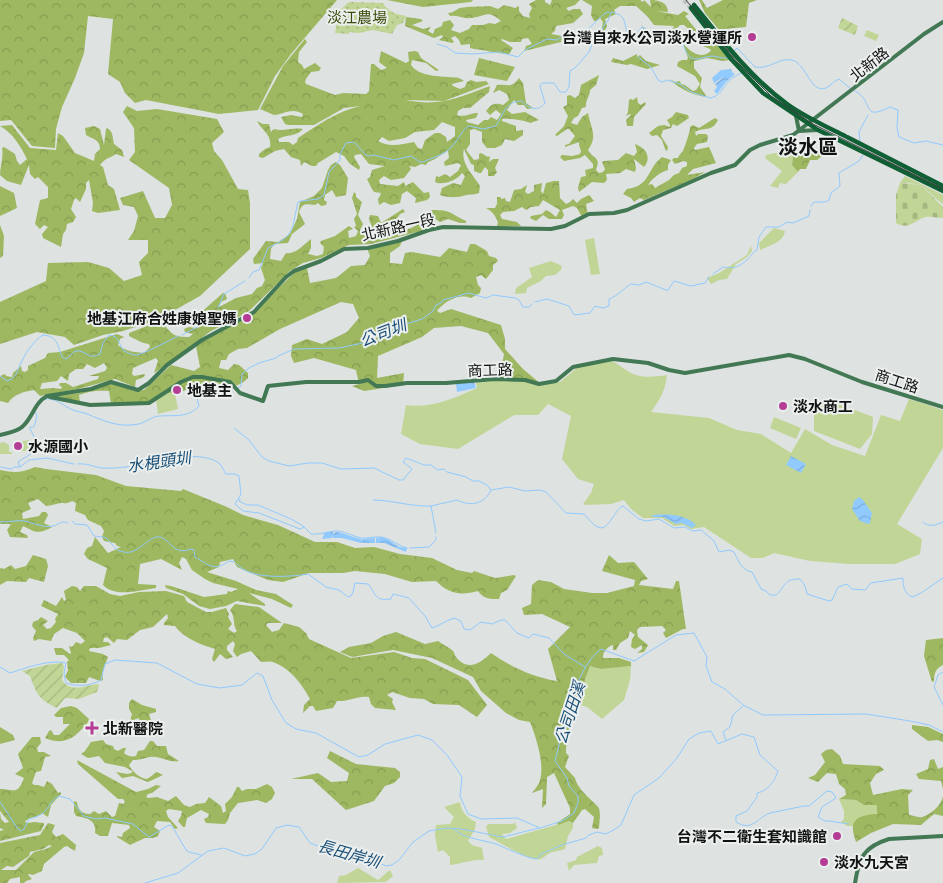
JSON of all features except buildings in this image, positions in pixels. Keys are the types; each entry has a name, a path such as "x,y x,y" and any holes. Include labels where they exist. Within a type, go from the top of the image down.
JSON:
{"main road":[{"path":"692,7 746,75 763,93 818,130 943,191"},
{"name":"北新路","path":"809,124 924,34 943,22"},
{"path":"742,68 782,100 814,121 943,186"},
{"path":"808,117 822,115 825,126"},
{"path":"796,116 799,132 818,130"},
{"name":"北新路一段","path":"47,396 91,389 110,382 134,390 142,388 167,366 202,340 254,312 282,281 294,271 321,261 340,251 398,242 429,230 443,227 551,229 565,226 589,214 620,212 711,173 735,165 750,150 760,145 789,137 809,124"},
{"name":"商工路","path":"47,396 90,405 149,403 181,382 193,377 202,377 230,382 240,393 263,401 270,385 283,386 313,382 358,382 368,380 376,386 385,386 407,383 446,383 495,379 525,380 539,384 556,382 573,367 613,359 648,363 685,373 789,355 805,359 862,382 943,407"},
{"path":"0,435 16,431 23,426 40,399 47,396"},
{"path":"855,883 860,861 866,850 880,842 888,839 943,836"}],"green space":[{"path":"0,0 337,0 291,54 275,76 258,110 219,114 146,100 135,103 125,93 120,82 108,74 113,19 88,16 84,53 62,107 56,129 55,148 32,146 11,120 0,121"},
{"path":"387,0 473,0 471,2 423,7"},
{"path":"536,0 545,0 550,5 552,0 580,0 575,5 566,8 569,11 580,9 583,14 573,23 556,26 555,31 551,34 562,36 561,42 524,51 526,46 532,44 528,38 522,39 521,42 510,42 502,39 513,48 509,54 470,48 470,44 461,45 455,36 451,38 454,42 452,43 439,40 443,37 442,35 434,38 405,26 406,17 421,19 423,21 412,25 423,29 431,27 428,31 433,34 435,29 442,26 443,22 450,20 454,25 451,30 460,33 469,29 472,25 495,24 501,21 490,14 468,18 450,16 448,13 464,7 490,6 498,9 504,5 515,8 519,6 519,11 523,16 530,18 529,14 532,8 529,4"},
{"path":"582,0 640,0 643,2 644,0 651,7 650,0 653,0 664,4 668,9 668,12 656,11 678,15 684,11 689,14 685,16 698,32 696,37 708,43 715,42 729,60 723,61 707,58 694,61 694,68 702,78 700,87 707,97 693,94 682,89 670,79 675,82 680,81 681,84 693,91 700,84 695,76 677,66 678,62 688,58 683,43 696,54 703,55 711,51 696,43 692,32 684,25 680,25 676,29 680,35 652,43 641,25 650,35 656,32 671,32 674,26 654,25 636,6 620,6 614,10 616,14 605,19 607,26 604,32 601,33 603,22 600,18 594,21 591,15 592,6"},
{"path":"699,0 702,0 707,8 723,0 757,0 749,3 746,27 725,29 728,32 724,36 705,13"},
{"name":"淡江農場","path":"349,2 383,3 387,9 406,16 403,23 397,25 392,34 373,30 359,33 349,32 349,34 335,33 339,11"},
{"path":"842,18 858,26 855,35 838,28"},
{"path":"867,30 879,35 876,41 864,36"},
{"path":"305,39 307,42 299,52 298,62 304,69 315,63 321,68 319,71 311,72 306,79 306,84 335,95 343,93 366,94 369,91 371,64 374,64 381,70 387,68 379,62 381,51 406,63 409,61 408,52 415,51 418,52 421,58 439,70 436,71 426,63 412,60 411,65 418,71 433,76 460,78 464,81 452,84 460,89 465,87 467,82 471,80 476,82 486,81 489,84 445,101 490,86 489,92 470,108 463,108 458,111 457,115 460,116 478,113 476,118 466,120 467,122 478,125 491,117 497,120 501,114 496,110 490,115 486,111 493,104 503,105 509,100 507,94 499,90 493,93 497,85 511,85 519,78 523,83 526,103 533,108 527,109 524,105 518,105 514,100 507,110 512,114 525,112 539,120 530,123 502,119 502,121 516,126 516,131 523,130 523,135 514,141 505,139 502,145 495,148 487,148 482,142 482,132 474,129 470,130 470,144 466,150 474,160 479,159 479,154 481,153 488,157 490,156 489,162 493,159 499,159 495,168 497,172 494,176 488,176 488,170 485,167 481,173 474,171 474,165 471,164 464,149 465,164 480,186 479,193 456,197 440,195 442,188 453,183 461,185 465,176 462,173 450,182 435,182 436,176 439,177 445,174 450,177 458,171 461,165 458,163 445,166 444,162 449,158 447,151 426,165 409,166 411,169 404,178 391,180 384,176 379,180 380,184 398,186 404,182 405,186 413,182 424,193 429,192 430,197 427,200 415,203 416,198 407,191 402,194 400,203 391,205 384,202 379,205 378,199 381,193 374,192 367,179 370,177 372,170 385,166 369,164 361,154 354,157 360,167 359,170 350,164 344,156 336,152 316,166 304,162 301,166 300,160 291,157 284,149 275,151 263,158 259,157 259,154 270,147 270,139 257,121 269,124 271,132 274,129 303,129 301,132 278,139 279,142 289,142 293,145 297,142 298,138 328,119 344,111 361,106 344,108 314,125 285,124 281,117 291,115 302,117 303,114 292,111 274,115 260,109 283,66","holes":["405,100 443,101 417,102","442,122 455,127 455,136 447,142 446,137 440,133 435,133 425,140 422,149 418,148 414,142 391,145 378,141 382,137 389,141 405,138 415,132 434,130"]},
{"path":"637,54 637,57 640,55 646,61 660,65 647,69 631,64 611,62 613,58 623,61"},
{"path":"479,58 515,67 507,81 474,75"},
{"path":"599,75 596,85 590,90 586,107 582,108 578,116 571,123 577,125 582,117 588,113 593,141 588,150 598,162 596,170 599,173 603,172 605,169 602,162 604,161 618,160 626,153 634,156 637,152 635,144 645,150 648,160 644,167 634,159 635,172 626,169 620,173 606,174 607,180 604,183 592,182 579,192 578,188 581,177 586,176 585,170 593,168 593,164 585,155 580,158 564,161 560,157 562,155 572,156 580,154 579,142 565,147 575,136 569,129 557,136 555,135 564,126 568,116 563,107 567,105 567,96 570,95 575,98 579,95 581,85"},
{"path":"637,97 638,103 641,105 645,102 646,104 634,117 633,126 627,126 626,120 631,115 626,116 629,100"},
{"path":"127,106 137,111 157,109 217,119 224,132 212,143 214,151 222,160 238,189 248,190 250,203 250,249 200,296 157,320 74,345 65,337 37,332 0,344 0,302 46,281 48,263 88,262 109,268 124,281 142,275 139,262 148,253 148,240 128,240 134,231 138,216 134,207 123,205 120,198 143,191 155,218 165,218 172,205 169,188 129,160 135,152 134,128 123,112"},
{"path":"676,112 688,115 689,118 677,126 673,124 671,128 663,130 661,136 668,147 667,151 662,140 657,135 652,136 649,133 658,126 670,127 667,120"},
{"path":"715,118 718,120 713,127 695,132 696,136 698,134 706,134 708,136 707,142 697,144 694,148 695,150 709,147 716,163 693,169 687,175 705,172 644,200 640,198 634,202 623,194 627,189 635,187 645,180 657,161 662,157 671,160 668,170 657,176 648,185 652,184 655,188 679,173 682,168 687,166 687,162 683,161 675,164 672,160 678,158 683,151 690,127 693,125 699,128"},
{"path":"12,125 30,148 56,150 58,133 63,136 75,153 94,161 95,154 100,149 100,146 97,141 86,135 85,128 94,126 100,129 104,145 107,128 112,133 114,144 122,150 124,157 116,154 104,160 100,165 103,167 108,185 114,189 120,210 98,213 92,211 93,203 89,180 86,183 86,189 80,202 76,198 74,200 71,209 76,217 73,222 67,224 61,247 43,238 42,234 48,227 44,225 40,229 35,224 40,200 48,198 48,187 38,177 35,179 30,174 29,165 21,185 7,181 0,175 3,155 2,148 4,147 15,154 20,165 27,159 13,136 0,126"},
{"path":"814,148 822,156 817,160 810,160 806,169 800,169 798,172 792,165 793,158 790,150"},
{"path":"790,150 793,158 792,165 798,172 786,184 780,183 778,188 770,186 782,171 765,158 766,155"},
{"path":"336,162 340,165 348,178 346,195 336,197 332,190 325,195 326,205 321,206 318,203 315,205 306,204 302,207 299,212 305,224 292,234 288,243 274,244 271,249 270,259 281,261 286,253 296,251 311,239 311,248 308,254 317,256 323,254 324,247 320,243 321,241 335,236 349,226 353,229 348,231 349,238 356,236 358,231 354,227 356,226 354,219 357,214 352,198 354,192 356,197 362,202 358,215 363,224 360,230 364,232 372,227 369,219 370,215 378,216 381,223 403,209 405,212 400,214 395,221 401,226 399,233 401,235 418,224 432,210 450,212 466,221 466,223 448,219 440,222 434,218 425,222 428,228 421,231 371,244 349,245 321,258 303,263 290,271 248,312 211,331 156,372 154,373 158,361 156,358 133,368 132,374 134,376 145,374 144,377 136,380 135,387 115,379 78,389 40,396 34,390 16,395 8,403 0,401 0,376 5,374 12,377 13,373 21,366 22,371 25,372 28,370 28,366 45,358 48,353 60,352 117,334 124,337 120,339 118,345 124,349 144,353 150,347 149,344 129,336 129,333 157,322 162,323 176,335 189,337 193,334 185,332 184,329 189,327 196,328 199,324 188,320 199,314 223,293 225,293 227,299 221,302 219,307 236,298 252,294 257,288 262,286 265,280 261,268 263,263 254,264 253,259 266,241 278,242 290,234 297,219 300,202 314,196 322,188 331,165","holes":["104,363 107,368 105,371 89,376 99,376 98,379 73,387 66,383 60,383 61,389 40,389 42,383 57,381 61,376 68,381 69,374 76,369 83,369 87,364 95,368"]},
{"path":"905,176 943,195 943,204 921,186 900,183"},
{"path":"559,181 560,198 566,204 573,199 577,203 589,195 594,201 586,204 588,215 582,217 577,208 573,206 562,210 564,215 562,219 549,219 543,215 536,221 530,218 531,216 542,214 546,210 556,217 560,210 543,200 539,206 526,210 522,207 514,211 503,212 500,215 502,219 517,222 521,226 497,226 496,217 486,208 495,208 497,197 505,198 506,201 510,202 514,190 521,189 527,185 525,192 528,194 534,191 534,185 542,183 541,191 543,194 546,183"},
{"path":"900,183 919,185 926,190 943,207 943,218 926,217 905,226 896,223 896,195"},
{"path":"0,186 14,193 17,208 0,216"},
{"path":"0,225 4,236 3,256 0,258"},
{"path":"774,228 785,231 784,235 776,243 760,250 759,243"},
{"path":"594,238 600,274 591,275 585,240"},
{"path":"402,241 400,246 390,253 390,263 402,264 405,253 412,252 440,257 449,248 467,252 470,244 475,244 487,251 489,256 496,258 498,261 493,265 493,270 486,279 481,275 476,277 481,288 480,293 471,298 461,297 452,299 443,304 437,311 440,313 451,309 501,325 505,339 505,349 523,369 541,384 499,380 504,354 488,333 461,326 434,328 422,337 378,356 377,378 404,373 403,385 364,391 352,386 359,384 356,370 314,358 294,363 291,356 292,345 307,339 322,344 347,332 359,318 353,304 341,302 280,329 247,348 238,349 229,354 226,360 221,360 219,368 228,370 234,364 239,365 248,373 248,378 236,386 209,382 203,383 181,392 166,393 148,403 111,404 109,391 97,391 79,395 80,403 47,397 80,393 112,383 134,391 144,390 171,365 194,371 200,367 196,346 237,320 254,312 294,273 307,268 310,283 336,278 351,266 365,265 370,256 367,248"},
{"path":"751,246 752,251 747,257 736,264 727,279 711,284 707,278 719,273 747,255"},
{"path":"551,261 562,266 561,270 555,275 546,276 541,281 527,288 526,293 515,294 516,288 532,277 529,268"},
{"path":"611,361 636,375 651,377 667,375 662,395 651,412 709,418 737,430 761,434 791,453 805,429 832,445 865,456 881,415 900,421 909,399 943,410 943,448 897,524 922,539 920,554 895,564 849,564 810,561 774,553 763,558 751,558 704,527 691,529 684,525 674,526 662,518 643,518 631,509 624,500 611,504 583,504 591,493 594,484 578,479 562,459 571,416 548,404 538,415 514,415 458,449 420,444 401,434 406,405 433,404 451,399 477,388 476,381 525,381 541,385 560,382 578,367"},
{"path":"166,393 175,394 178,409 158,414 156,398"},
{"path":"826,399 873,417 872,434 860,449 814,431 814,414"},
{"path":"774,417 801,428 796,439 770,428"},
{"path":"29,440 29,451 18,451 18,442"},
{"path":"4,442 9,445 9,452 12,452 12,454 0,454 0,443"},
{"path":"35,467 96,475 126,486 181,491 183,489 243,515 278,525 315,542 337,542 355,548 374,547 400,554 432,558 457,570 472,573 474,571 495,578 516,576 507,590 501,593 499,599 492,599 485,597 478,591 456,593 446,589 436,581 412,582 385,574 355,571 309,573 283,582 268,580 237,567 233,559 220,562 219,567 207,572 236,581 256,590 276,594 293,605 291,608 272,599 249,593 265,604 265,606 237,601 226,606 210,609 199,606 183,594 166,588 165,585 204,597 227,594 228,591 231,592 238,589 213,583 205,579 192,570 186,559 182,557 179,563 182,570 161,559 140,564 138,584 156,585 156,588 128,592 115,591 103,585 107,568 88,559 84,554 87,548 92,546 95,537 108,553 121,547 115,543 104,541 102,537 104,531 101,526 88,520 85,515 75,511 76,503 72,501 46,506 38,499 28,503 31,509 22,513 23,519 39,516 42,512 46,512 48,515 44,523 52,527 37,532 23,526 20,532 27,535 28,538 10,537 7,530 11,524 0,524 0,470 18,472"},
{"path":"33,555 46,559 48,566 44,582 29,578 26,582 7,581 0,585 0,568 4,569 11,565 15,569 26,566"},
{"path":"609,555 618,563 634,562 648,579 641,581 639,585 673,589 676,581 679,581 686,629 666,638 663,633 666,630 662,626 640,627 637,630 638,637 648,645 644,652 637,653 642,649 642,645 635,649 631,647 632,639 635,635 630,631 628,638 620,643 616,650 613,650 613,645 603,654 603,658 619,658 631,662 631,666 601,669 590,666 571,719 566,748 566,753 569,756 565,767 575,778 581,790 599,808 599,828 597,829 592,828 594,817 585,809 582,810 573,823 569,821 558,825 557,823 570,814 570,808 554,773 547,777 546,804 542,808 543,789 532,793 539,783 541,776 541,761 530,722 519,720 506,713 481,691 473,677 432,658 393,650 352,657 340,652 349,647 371,643 383,636 396,632 425,644 438,641 452,650 456,657 465,664 479,663 491,653 522,671 557,681 548,649 570,627 542,614 524,615 522,608 531,604 532,585 538,580 551,582 564,589 592,593 607,593 634,586 635,580 602,571"},
{"path":"72,586 77,587 80,591 84,586 96,586 110,594 120,596 139,592 166,591 184,596 187,602 206,612 226,608 232,624 228,629 234,633 237,631 230,610 235,604 259,607 282,623 268,623 266,625 272,632 279,630 284,623 299,627 306,633 309,639 351,658 394,652 412,658 425,659 468,680 487,705 477,717 459,705 433,704 424,699 410,698 392,692 387,695 393,699 392,702 396,710 375,708 371,704 369,697 365,697 337,701 333,708 316,711 313,706 310,706 303,713 304,705 310,699 299,682 285,668 273,662 261,662 251,651 237,657 233,651 235,644 233,641 227,646 227,650 233,657 226,659 220,654 214,662 212,659 215,649 188,637 175,626 164,625 168,618 167,614 153,627 140,630 127,640 117,639 114,643 107,637 104,638 103,642 108,642 111,645 90,648 89,651 108,657 102,673 103,680 100,681 89,677 86,683 71,683 65,677 69,660 64,655 56,655 54,648 62,648 70,654 69,646 72,647 76,642 81,644 85,641 77,633 63,628 54,634 51,641 39,639 34,641 33,638 36,631 32,626 33,622 41,617 48,621 43,625 47,629 51,628 56,622 55,619 58,614 41,606 44,600 56,606 62,597 64,601 66,600 64,591"},
{"path":"943,638 943,665 936,671 934,681 932,682 924,656 926,640"},
{"path":"62,663 64,666 62,680 66,684 78,688 97,684 99,685 97,692 79,699 65,698 57,708 42,699 36,691 30,676 22,671"},
{"path":"590,666 601,669 631,666 630,680 624,700 602,719 587,707 577,704"},
{"path":"132,699 142,705 156,709 156,712 149,714 151,720 140,728 139,718 130,721 132,714 129,709 129,703"},
{"path":"71,706 77,708 90,720 75,735 65,740 59,741 45,738 51,730 54,735 59,735 70,724 63,724 63,717 56,717 54,715 61,708"},
{"path":"912,725 928,727 943,734 943,742 937,740 928,741 912,729"},
{"path":"0,727 13,735 15,740 0,744"},
{"path":"32,737 40,737 41,743 37,748 38,752 44,752 51,756 45,757 41,771 36,772 32,783 44,787 47,781 61,794 51,805 48,817 42,813 25,822 44,823 41,831 0,841 0,831 4,830 0,828 0,813 1,819 5,823 9,822 0,811 0,789 15,790 19,787 24,778 15,774 23,768 18,754"},
{"path":"103,740 118,751 126,748 124,753 128,756 136,756 138,751 144,750 150,741 153,741 157,746 166,746 168,754 179,761 157,757 133,760 129,765 141,777 147,779 157,772 163,775 148,782 133,776 122,778 116,772 127,774 132,773 132,771 125,767 105,763 99,756 88,758 81,754 91,742"},
{"path":"832,749 840,756 843,764 880,766 884,770 876,774 870,783 873,795 902,789 913,790 908,795 909,815 920,817 929,814 935,809 943,796 943,816 934,814 921,825 893,824 871,833 856,842 853,830 854,823 862,816 877,814 877,805 864,805 856,800 839,799 846,795 845,789 839,784 836,774 827,773 818,782 808,778 815,775 825,762 821,754 826,750"},
{"path":"330,751 356,764 395,768 400,772 400,777 394,783 385,786 374,801 346,810 312,779 291,779 318,773 331,782 347,781 349,773 327,758"},
{"path":"934,759 938,769 943,767 943,789 941,781 919,779 916,774 928,769 930,760"},
{"path":"77,760 136,792 156,785 161,786 146,797 157,797 168,801 176,796 184,805 190,807 205,803 209,797 221,806 223,813 226,811 225,804 232,797 237,787 242,791 256,789 267,784 272,787 275,793 272,799 266,803 257,800 238,803 230,813 225,824 206,823 204,819 209,814 201,810 187,818 185,827 183,827 178,821 182,811 169,809 166,811 168,817 178,828 175,829 170,822 157,821 154,827 160,831 158,836 145,838 130,845 117,837 122,837 123,833 130,828 129,825 112,823 108,836 100,836 95,833 93,822 76,816 74,801 77,802 79,809 85,813 90,814 94,811 99,814 106,811 112,817 115,816 119,803 123,804 125,802 123,799 118,799 78,764"},
{"path":"839,799 856,800 864,805 877,805 877,814 855,821 853,826 847,826 841,822 844,819 844,811"},
{"path":"460,802 465,814 476,822 475,829 468,841 472,845 482,848 484,860 450,865 450,857 443,850 438,852 435,835 436,825 450,824 454,817 444,807"},
{"path":"570,821 573,823 573,828 568,836 565,849 552,852 540,859 523,855 489,837 486,826 489,824 513,824 515,822 517,828 510,833 502,834 506,839"},
{"path":"48,823 55,825 52,832 56,837 63,834 76,845 75,851 67,846 64,847 44,864 42,871 33,875 29,874 32,879 24,883 20,883 20,877 10,879 7,883 0,883 0,843 40,835","holes":["49,845 52,846 46,849 34,852 16,870 1,870 7,866 13,867 29,856 30,852 43,849"]},
{"path":"598,846 602,848 603,855 599,856 597,863 574,865 569,871 567,863 576,860 577,857"},
{"path":"358,868 378,880 390,870 393,876 386,882 337,883 339,876 346,875"}],"water":[{"path":"731,69 735,74 717,94 714,91 717,87 715,84 725,76 714,83 712,78 721,70"},
{"path":"474,382 476,388 457,392 456,384"},
{"path":"791,456 806,464 801,473 786,465"},
{"path":"859,497 872,513 870,523 868,524 860,521 852,509 854,501"},
{"path":"653,515 682,517 696,525 692,528 682,523 676,524 663,517 652,517"},
{"path":"325,532 333,532 333,534 336,532 361,540 375,538 375,543 362,543 361,541 361,543 342,538 333,538 333,535 332,538 322,539"},
{"path":"382,537 399,547 407,548 406,552 384,543 376,543 376,538"}],"waterway":[{"path":"437,44 447,47 455,53 499,52 518,57 525,50 547,39 557,40 567,34 586,31 605,13 609,12"},
{"name":"公司圳","path":"249,278 253,272 259,270 268,248 288,235 293,225 298,202 318,199 324,195 329,172 340,160 340,154 346,143 354,142 369,156 374,155 394,160 411,156 423,162 448,150 469,126 483,129 496,126 512,103 522,101 531,108 539,108 545,103 540,86 542,83 554,83 560,92 566,92 569,87 570,71 589,52 595,37 608,21 611,12 623,18 629,36 634,37 642,27 648,30 652,40 677,31 686,52 692,58 698,59 712,56 727,58"},
{"name":"公司圳","path":"730,55 737,48 755,67 783,60 792,60 801,67 816,87 826,88 839,79 851,89"},
{"path":"638,57 651,67 658,80 662,82 667,80 680,84 691,92 710,98 719,94 733,78 747,70"},
{"name":"公司圳","path":"855,91 861,95 871,111 881,111 890,107 898,110 897,128 899,137 914,143 926,141 943,145"},
{"name":"公司圳","path":"860,141 859,132 868,115"},
{"name":"公司圳","path":"811,206 814,202 829,200 831,193 840,186 839,173 859,161 863,155"},
{"name":"公司圳","path":"713,274 723,267 739,266 748,259 757,250 759,237 766,227 779,227 787,222 793,223 809,216 810,210"},
{"name":"公司圳","path":"535,302 547,299 569,306 574,315 590,313 595,306 603,308 609,306 609,299 631,284 639,285 646,282 668,290 674,281 691,286 705,283 709,277"},
{"name":"公司圳","path":"218,308 224,294 245,281"},
{"name":"公司圳","path":"238,388 241,386 242,374 259,363 276,358 294,349 339,348 363,343 381,332 422,319 443,300 469,293 486,298 493,295 515,298 519,300 523,307 529,307 532,304"},
{"name":"公司圳","path":"182,335 205,323 218,311"},
{"name":"公司圳","path":"0,376 7,381 10,380 17,372 30,348 43,335 52,337 55,340 62,357 66,359 76,351 90,356 100,354 103,343 109,335 117,339 124,351 135,355 178,336"},
{"name":"公司圳","path":"45,399 56,401 75,411 112,423 131,425 139,424 157,416 186,414 199,406 197,398 201,391 233,388"},
{"name":"公司圳","path":"20,467 18,462 37,450 38,444 30,429 30,427 34,427 37,416 35,412"},
{"path":"234,428 249,440 262,457 269,461 289,466 322,463 341,469 374,468 399,480 403,480 412,469 403,462 406,458 424,465 431,465 438,470 444,469 447,472 473,481 479,481 487,485 491,490 509,487 525,491 540,490 546,492 566,513 584,514 600,528 604,527 623,506 639,519 646,521 659,519 674,528 685,527 693,531 701,530 714,541 719,552 729,550 734,552 743,567 752,572 761,589 770,595 776,595 790,580 800,579 805,586 807,594 829,601 832,600 838,587 847,584 852,589 865,590 871,583 903,578 905,589 912,597 943,578"},
{"name":"水梘頭圳","path":"78,464 112,468 144,465 150,461 177,457 196,457 213,460 220,464 226,474 239,476 241,494 235,504 243,511 259,513 300,529 304,527"},
{"name":"水梘頭圳","path":"0,467 11,469 20,467 29,460 47,458 74,464"},
{"name":"水梘頭圳","path":"436,533 431,506 457,500 472,504 477,503 485,498 491,490"},
{"name":"水梘頭圳","path":"240,499 239,501 247,505 258,505 291,519 303,526 311,534 338,531 361,538 382,537 407,548"},
{"path":"373,500 431,506"},
{"path":"0,522 23,521 42,526 53,526 62,522 68,523"},
{"path":"72,521 75,524 87,525 94,536 106,538 120,551 133,551 152,539 161,537 179,550 194,550 195,557 208,565 215,567 229,561 235,562"},
{"path":"923,522 930,525 943,522"},
{"name":"水梘頭圳","path":"410,548 429,547 436,540 436,537"},
{"path":"237,564 251,573 260,575 291,576 308,574 326,587 339,590 348,597 351,596 355,583 368,584 379,598 391,599 393,594 409,598 425,616 432,628 454,618 461,621 464,629 470,630 481,622 492,624 505,620 517,633 529,638 533,634 549,638 564,654 585,667"},
{"name":"公司田溪","path":"0,667 10,673 45,663 66,663 64,673 66,683 79,685 93,684 101,680 105,664 115,660 157,663 197,684 220,688 242,685 257,673 263,676 272,700 286,723 296,729 316,733 359,757 368,755 385,744 418,735 432,740 447,755 462,777 460,796 468,814 481,819 517,818 540,828 562,821 574,813 578,803 578,796 569,786 567,778 555,761 566,717 577,684 592,658 601,649 634,661 676,635 694,633 707,657 706,666 712,682 725,689 743,705 763,715 866,714 929,725 943,732"},
{"name":"公司田溪","path":"943,672 938,675 934,687 943,705"},
{"path":"726,740 723,732 730,727 733,715 743,706"},
{"path":"454,829 465,836 497,844 537,859 541,854 586,838 597,832 606,834 621,825 634,795 659,778 677,758 689,739 699,733 711,731 718,744 742,734 754,737 760,755 778,771 771,785 757,793 757,797 747,811 736,816 736,822 746,826 770,813 809,806 827,791 832,792 836,798 822,807 818,817 825,821 849,824"},
{"name":"公司田溪","path":"0,802 21,831 29,819 44,812 59,796 70,799 84,816 133,824 149,837 169,825 172,826 186,850 201,855"},
{"name":"長田岸圳","path":"145,883 178,873 208,851 224,848 245,856 255,854 262,849 276,828 287,825 299,827 310,843 337,853 372,860 386,866 392,865 400,859 413,842 429,831 447,828 461,829 503,837 539,828"}],"tunnel":[{"path":"684,0 691,8"}],"tram line":[{"path":"686,0 737,62 771,96 813,124 943,189"}],"place":[{"name":"台灣自來水公司淡水營運所","path":"752,37"},
{"name":"地基江府合姓康娘聖媽","path":"247,318"},
{"name":"地基主","path":"177,390"},
{"name":"淡水商工","path":"783,406"},
{"name":"水源國小","path":"18,446"},
{"name":"北新醫院","path":"92,728"},
{"name":"台灣不二衛生套知識館","path":"837,836"},
{"name":"淡水九天宮","path":"824,862"}],"district":[{"name":"淡水區","path":"808,147"}]}
